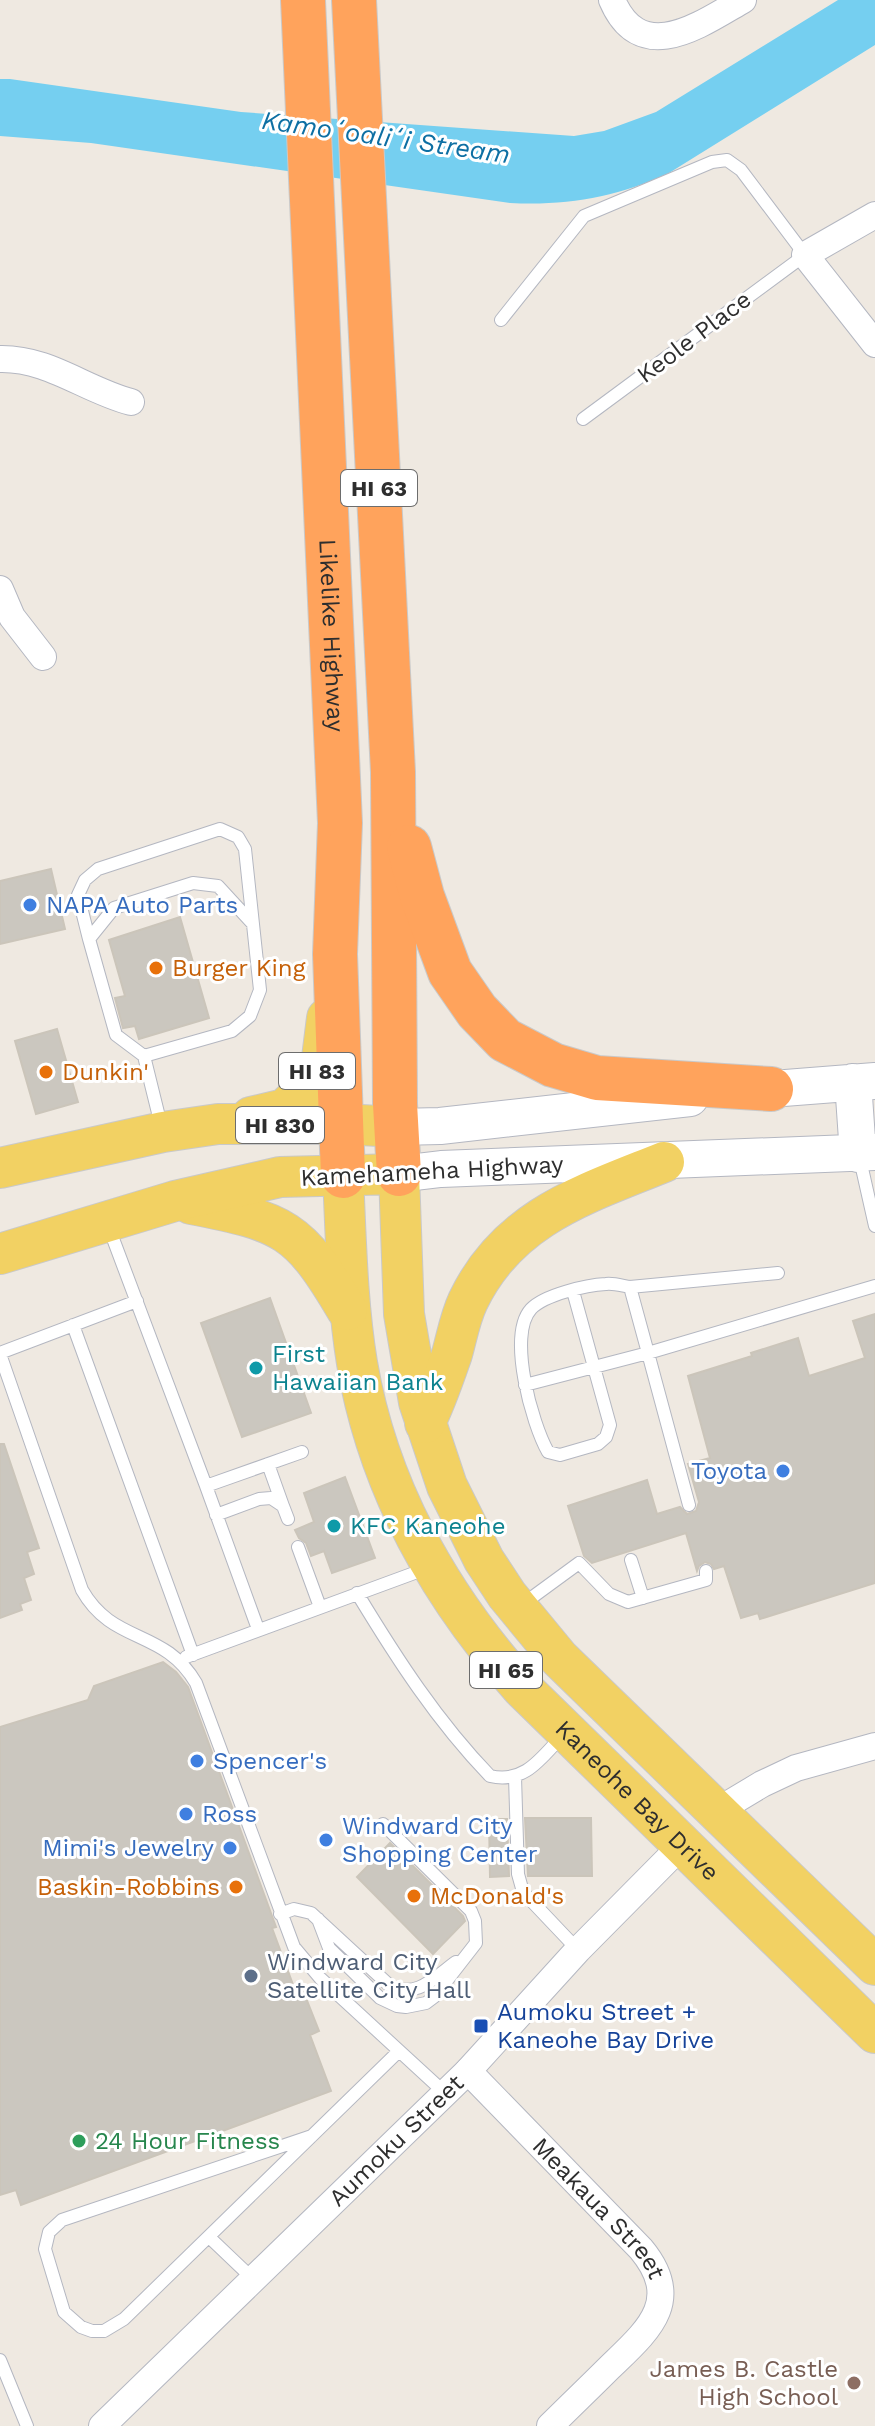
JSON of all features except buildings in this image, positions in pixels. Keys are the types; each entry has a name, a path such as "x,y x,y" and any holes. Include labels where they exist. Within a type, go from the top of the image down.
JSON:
{"highway":[{"name":"Likelike Highway","path":"303,0 340,823 335,954 343,1176"},
{"name":"HI 63","path":"354,0 393,786 399,1174"},
{"path":"393,786 422,896 440,950 462,992 505,1040 553,1065 597,1078 771,1089"}],"main road":[{"name":"HI 83","path":"0,1168 285,1109 312,1083 322,1058 335,954"},
{"name":"Kamehameha Highway","path":"397,1127 440,1126 864,1081"},
{"path":"864,1081 867,1153"},
{"name":"HI 830","path":"218,1124 397,1127"},
{"name":"Kamehameha Highway","path":"0,1254 175,1201 280,1177 867,1153"},
{"path":"425,1423 435,1402 468,1301 498,1255 528,1227 564,1203 664,1162"},
{"name":"Kaneohe Bay Drive","path":"399,1174 404,1314 410,1358 425,1423 447,1486 484,1560 517,1608 559,1658 875,1965"},
{"name":"Kaneohe Bay Drive","path":"343,1176 350,1316 357,1365 381,1456 431,1566 464,1618 492,1654 566,1731 875,2033"},
{"path":"175,1201 260,1219 290,1235 321,1266 350,1316"},
{"path":"682,1845 717,1811"}],"street":[{"path":"612,0 623,20 634,28 659,37 684,33 743,0"},
{"path":"875,215 805,255 875,344"},
{"path":"0,359 40,363 102,393 131,402"},
{"path":"0,589 12,617 43,657"},
{"path":"717,1811 786,1772 875,1746"},
{"name":"Aumoku Street","path":"102,2426 468,2071 578,1950 682,1845"},
{"name":"Meakaua Street","path":"468,2071 641,2249 651,2260 657,2274 659,2303 649,2329 550,2426"}],"lane":[{"path":"501,320 584,216 712,162 727,160 741,170 805,255"},
{"name":"Keole Place","path":"583,419 805,255"},
{"path":"144,1056 232,1031 250,1016 260,990 245,849 238,837 220,829 98,869 85,880 78,895 116,1035 144,1056 163,1132"},
{"path":"89,939 114,908 193,883 218,886 253,924"},
{"path":"867,1153 875,1226"},
{"path":"107,1222 258,1629"},
{"path":"573,1291 610,1425 606,1437 598,1444 560,1455 548,1452 540,1438 525,1385 520,1342 529,1311 548,1296 606,1283 630,1287 778,1273"},
{"path":"525,1385 648,1353 875,1286"},
{"path":"630,1287 689,1505"},
{"path":"137,1301 0,1353 6,1390 78,1577 88,1601 109,1622 157,1644 179,1660 196,1683 294,1947 311,1969 445,2093"},
{"path":"73,1325 193,1655"},
{"path":"206,1486 302,1452"},
{"path":"268,1464 288,1519"},
{"path":"216,1515 265,1498 277,1500 283,1506"},
{"path":"298,1547 320,1607"},
{"path":"631,1560 643,1598"},
{"path":"517,1608 579,1563 609,1594 617,1600 628,1602 706,1580 706,1571"},
{"path":"179,1660 431,1566"},
{"path":"357,1593 415,1687 447,1730 490,1776 515,1777 532,1768 566,1731"},
{"path":"515,1777 518,1874 523,1892 578,1950"},
{"path":"280,1914 302,1909 318,1919 389,1985 400,1991 419,1989 470,1950 476,1943 477,1932 471,1911 383,1824"},
{"path":"312,2136 62,2220 49,2232 45,2249 64,2312 81,2327 104,2331 124,2319 209,2237 399,2051"},
{"path":"209,2237 253,2279"},
{"path":"0,2360 3,2379 27,2426"}],"water":[{"name":"Kamoʻoaliʻi Stream","path":"838,0 875,0 875,45 669,173 591,198 552,203 510,203 91,143 0,136 0,79 10,79 241,112 574,136 604,131 656,112"}],"place":[{"name":"NAPA Auto Parts","path":"30,905"},
{"name":"Burger King","path":"156,968"},
{"name":"Dunkin'","path":"46,1072"},
{"name":"First Hawaiian Bank","path":"256,1368"},
{"name":"Toyota","path":"783,1471"},
{"name":"KFC Kaneohe","path":"334,1526"},
{"name":"Spencer's","path":"197,1761"},
{"name":"Ross","path":"186,1814"},
{"name":"Windward City Shopping Center","path":"326,1840"},
{"name":"Mimi's Jewelry","path":"230,1848"},
{"name":"Baskin-Robbins","path":"236,1887"},
{"name":"McDonald's","path":"414,1896"},
{"name":"Windward City Satellite City Hall","path":"251,1976"},
{"name":"Aumoku Street + Kaneohe Bay Drive","path":"481,2026"},
{"name":"24 Hour Fitness","path":"79,2141"},
{"name":"James B. Castle High School","path":"854,2383"}]}
